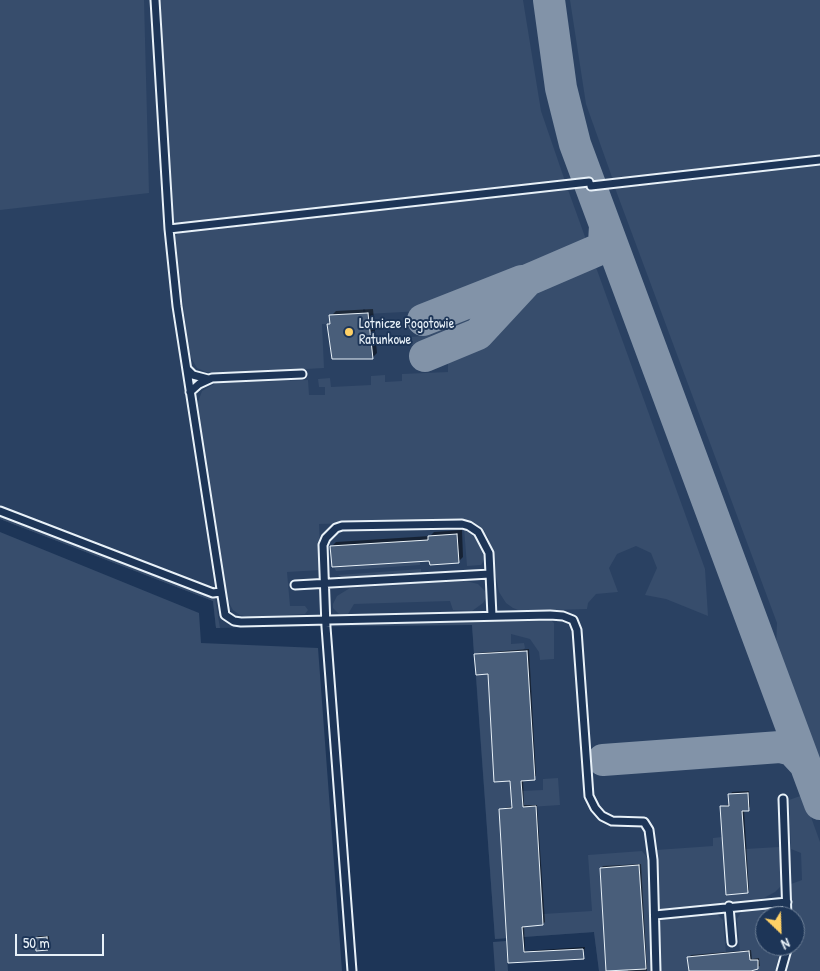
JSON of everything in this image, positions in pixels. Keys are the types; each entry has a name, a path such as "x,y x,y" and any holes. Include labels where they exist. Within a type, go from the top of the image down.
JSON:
{"lane":[{"path":"154,0 169,229 190,392 225,615 234,621 557,615 569,618 576,625 589,796 598,812 607,819 618,822 644,822 647,826 653,860 656,971"},
{"path":"169,229 820,160"},
{"path":"187,369 199,378 302,374"},
{"path":"190,392 212,378"},
{"path":"0,512 213,593 220,592"},
{"path":"352,971 326,620 323,545 330,532 342,526 462,524 469,526 478,532 486,545 490,574 492,616"},
{"path":"295,585 490,574"},
{"path":"783,799 787,906"},
{"path":"655,916 729,906 787,902"},
{"path":"729,906 732,942"},
{"path":"781,971 785,956"}],"shaded area":[{"path":"0,0 820,0 820,971 599,971 594,932 495,939 472,625 216,628 213,601 0,519"},
{"path":"0,0 144,0 149,193 0,210"},
{"path":"159,0 523,0 541,111 565,181 180,225 173,221"},
{"path":"570,0 820,0 820,157 613,180 586,104"},
{"path":"820,164 820,766 776,647 777,623 615,188"},
{"path":"567,187 705,569 708,616 666,599 645,595 657,568 651,553 636,546 617,554 609,568 618,592 596,594 588,603 587,609 521,611 513,608 506,603 499,592 488,537 478,526 465,520 319,524 321,570 287,572 290,606 305,606 308,610 305,614 249,617 240,615 233,610 225,596 197,405 202,391 216,383 308,380 309,395 325,395 325,387 319,387 318,379 330,378 331,387 371,385 371,376 385,375 385,382 402,381 402,374 448,372 448,361 425,362 424,344 411,345 410,337 424,336 422,311 366,314 365,309 363,309 363,314 329,316 330,324 322,324 324,368 215,374 197,368 189,354 175,237 180,231"},
{"path":"0,515 215,598 220,628 216,628 213,601 0,519"},
{"path":"464,528 475,533 484,548 484,560 481,565 467,566"},
{"path":"0,532 199,613 201,643 318,648 342,971 0,971"},
{"path":"420,561 420,565 336,571 334,567"},
{"path":"421,569 421,572 343,578 338,575"},
{"path":"466,581 478,584 485,591 486,598 483,603 472,611 453,610 450,601 354,604 348,614 339,614 333,608 337,596 350,588"},
{"path":"551,620 554,623 554,659 540,660 539,652 530,639 511,634 511,644 524,643 525,648 522,651 474,654 472,625 331,626"},
{"path":"488,674 494,782 510,781 511,792 543,790 543,779 558,778 560,805 499,809 508,938 495,939 476,675"},
{"path":"803,795 820,842 820,971 786,971 790,956 805,956 805,906 792,906 791,884 802,880 801,853 791,849 789,800"},
{"path":"722,837 745,849 779,847 782,880 780,887 760,900 760,906 755,906 755,956 779,956 775,971 751,971 758,969 758,960 750,960 749,951 740,952 737,919 743,909 715,912 723,920 726,953 687,957 689,971 660,971 656,850 713,846 713,838"},
{"path":"642,851 650,861 653,971 599,971 594,932 523,937 522,927 543,925 543,914 592,911 588,855"},
{"path":"506,941 508,971 495,971 493,942"}],"building":[{"name":"Lotnicze Pogotowie Ratunkowe","path":"368,313 373,359 332,359 327,324 330,324 329,315"},
{"path":"457,534 459,563 430,565 429,561 332,567 330,546 428,540 428,536"},
{"path":"527,651 535,780 521,781 523,807 536,806 543,925 522,927 524,952 583,949 584,959 508,963 499,809 512,808 510,781 494,782 488,674 476,675 474,654"},
{"path":"748,793 749,811 742,811 748,893 726,895 720,806 729,806 728,794"},
{"path":"639,865 646,969 606,971 600,868"},
{"path":"47,937 48,950 36,951 35,938"},
{"path":"749,951 750,960 758,960 758,969 751,971 689,971 687,957"}],"taxiway":[{"path":"549,0 561,88 575,144 820,804"},
{"path":"425,356 478,334 528,280 600,249 604,243 605,226"},
{"path":"423,320 522,281"},
{"path":"603,760 780,747 792,750 805,764"}],"place":[{"name":"Lotnicze Pogotowie Ratunkowe","path":"349,332"}]}
